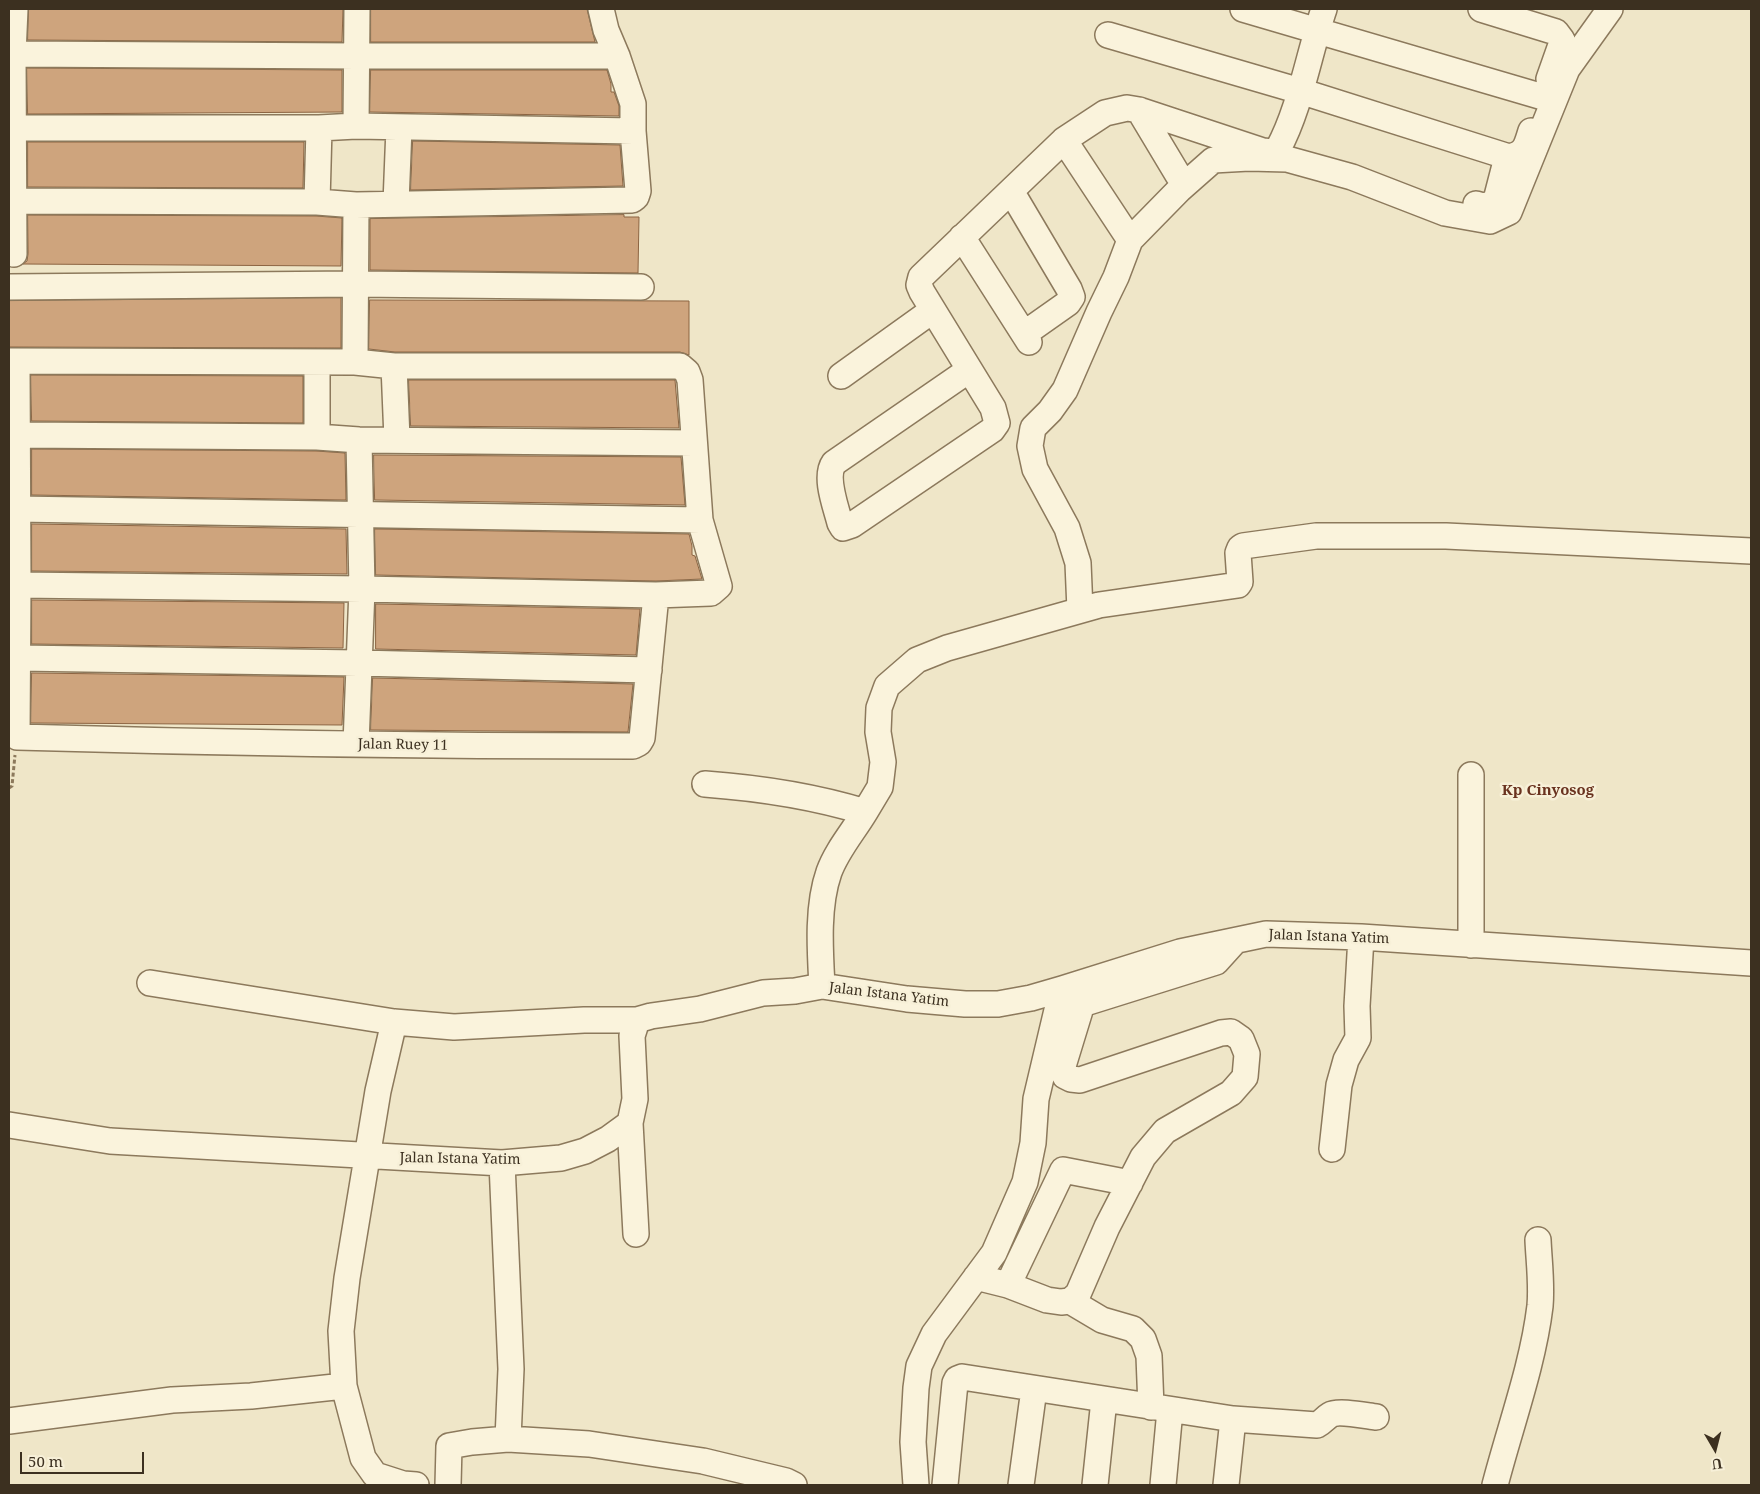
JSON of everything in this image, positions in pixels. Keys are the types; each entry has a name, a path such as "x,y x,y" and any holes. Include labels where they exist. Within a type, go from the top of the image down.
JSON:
{"street":[{"path":"14,254 15,128 13,54 15,9"},
{"path":"356,126 357,9"},
{"path":"14,201 318,202 356,205 632,200 636,197 638,191 632,132 633,104 606,30 601,9"},
{"path":"1243,9 1320,19 1542,97"},
{"path":"1108,35 1300,91 1509,157 1518,155 1523,151 1561,45 1560,37 1556,32 1481,9"},
{"path":"1080,610 1078,563 1067,528 1035,469 1030,446 1033,428 1050,411 1065,390 1116,277 1128,237 1213,160 1249,158 1287,160 1352,177 1446,214 1490,221 1508,212 1567,69 1610,9"},
{"path":"1278,150 1300,91 1320,19"},
{"path":"13,54 617,56"},
{"path":"969,370 834,463 831,468 830,480 840,523 843,528 852,525 992,430 997,423 996,415 919,285 921,277 1064,140 1105,113 1127,108 1139,110 1263,151 1271,152 1278,150 1483,206 1494,203 1496,200 1509,157"},
{"path":"1139,110 1178,174"},
{"path":"15,128 320,128 356,126 632,132"},
{"path":"318,202 320,128"},
{"path":"396,203 399,128"},
{"path":"1064,140 1128,237"},
{"path":"962,237 1027,338 1068,303 1072,298 1069,289 1012,190"},
{"path":"355,362 356,205"},
{"path":"9,287 356,284 641,287"},
{"path":"841,376 933,310"},
{"path":"17,737 18,585 13,550 17,509 17,435 13,361 355,362 394,366 680,366 687,372 690,380 700,520 719,586 711,593 656,595 18,585"},
{"path":"317,363 317,438"},
{"path":"394,366 397,440"},
{"path":"17,435 694,443"},
{"path":"356,744 362,589 359,440"},
{"path":"17,509 700,520"},
{"path":"822,986 821,912 829,872 837,854 880,787 883,762 878,732 879,708 887,686 917,660 987,636 1100,605 1238,585 1240,582 1238,553 1240,548 1316,536 1446,536 1751,552"},
{"name":"Jalan Ruey 11","path":"17,737 356,744 633,746 639,743 642,738 656,595"},
{"path":"18,658 649,670"},
{"path":"1471,775 1471,945"},
{"path":"705,784 747,787 865,812"},
{"name":"Jalan Istana Yatim","path":"150,983 394,1022 454,1027 584,1020 637,1020 651,1016 700,1009 763,993 795,991 822,986 907,999 965,1004 998,1004 1031,998 1180,952 1266,934 1361,938 1751,963"},
{"path":"1332,1149 1339,1085 1346,1060 1358,1038 1357,1006 1361,938"},
{"path":"1082,1004 1216,962 1235,941"},
{"path":"976,1277 1008,1285 1047,1300 1070,1301 1078,1294 1107,1227 1143,1157 1165,1131 1231,1093 1245,1077 1247,1054 1241,1038 1231,1032 1221,1033 1080,1080 1065,1076 1063,1066 1089,981"},
{"path":"916,1485 913,1434 919,1366 934,1334 994,1254 1025,1182 1033,1143 1036,1099 1062,989"},
{"path":"636,1234 630,1123 635,1099 632,1036 637,1020"},
{"path":"394,1022 378,1091 366,1156 341,1331 344,1386 363,1458 375,1474 403,1484 416,1485"},
{"name":"Jalan Istana Yatim","path":"9,1125 110,1141 502,1162 561,1158 585,1151 608,1139 630,1123"},
{"path":"502,1162 511,1369 508,1439"},
{"path":"1008,1285 1063,1170 1130,1183"},
{"path":"1495,1485 1524,1381 1540,1306 1538,1240"},
{"path":"1070,1301 1102,1320 1133,1329 1143,1339 1149,1356 1161,1408 1163,1485"},
{"path":"945,1485 955,1383 957,1379 962,1378 1233,1419 1317,1425 1326,1421 1330,1415 1337,1413 1376,1417"},
{"path":"9,1421 172,1400 251,1396 344,1386"},
{"path":"1021,1485 1034,1390"},
{"path":"1095,1485 1104,1400"},
{"path":"1226,1485 1233,1419"},
{"path":"448,1485 450,1446 508,1439 589,1444 702,1460 786,1481 794,1485"}],"path":[{"path":"9,788 12,786 17,737"}],"building":[{"path":"29,9 343,9 342,42 28,40"},
{"path":"371,9 587,9 595,42 371,42"},
{"path":"27,68 342,70 342,112 28,114"},
{"path":"371,70 607,70 611,92 614,92 619,106 619,116 370,112"},
{"path":"413,141 620,145 623,186 411,190"},
{"path":"28,142 304,142 303,188 28,187"},
{"path":"28,215 316,216 342,218 341,266 23,264 27,261 28,254"},
{"path":"624,215 624,217 639,217 638,273 370,270 370,219"},
{"path":"341,298 341,348 9,347 9,301"},
{"path":"370,300 689,301 689,355 680,352 395,352 369,349"},
{"path":"31,375 303,376 303,423 32,421"},
{"path":"409,380 675,380 679,428 411,426"},
{"path":"32,449 316,451 345,453 346,500 32,495"},
{"path":"374,455 681,457 685,505 375,500"},
{"path":"32,524 346,529 347,574 32,571"},
{"path":"375,529 689,534 692,555 695,556 702,579 656,581 376,575"},
{"path":"32,600 344,603 343,648 32,644"},
{"path":"376,604 640,609 636,655 376,649"},
{"path":"32,673 344,677 342,725 31,723"},
{"path":"373,678 633,684 628,732 371,730"}],"district":[{"name":"Kp Cinyosog","path":"1548,791"}]}
